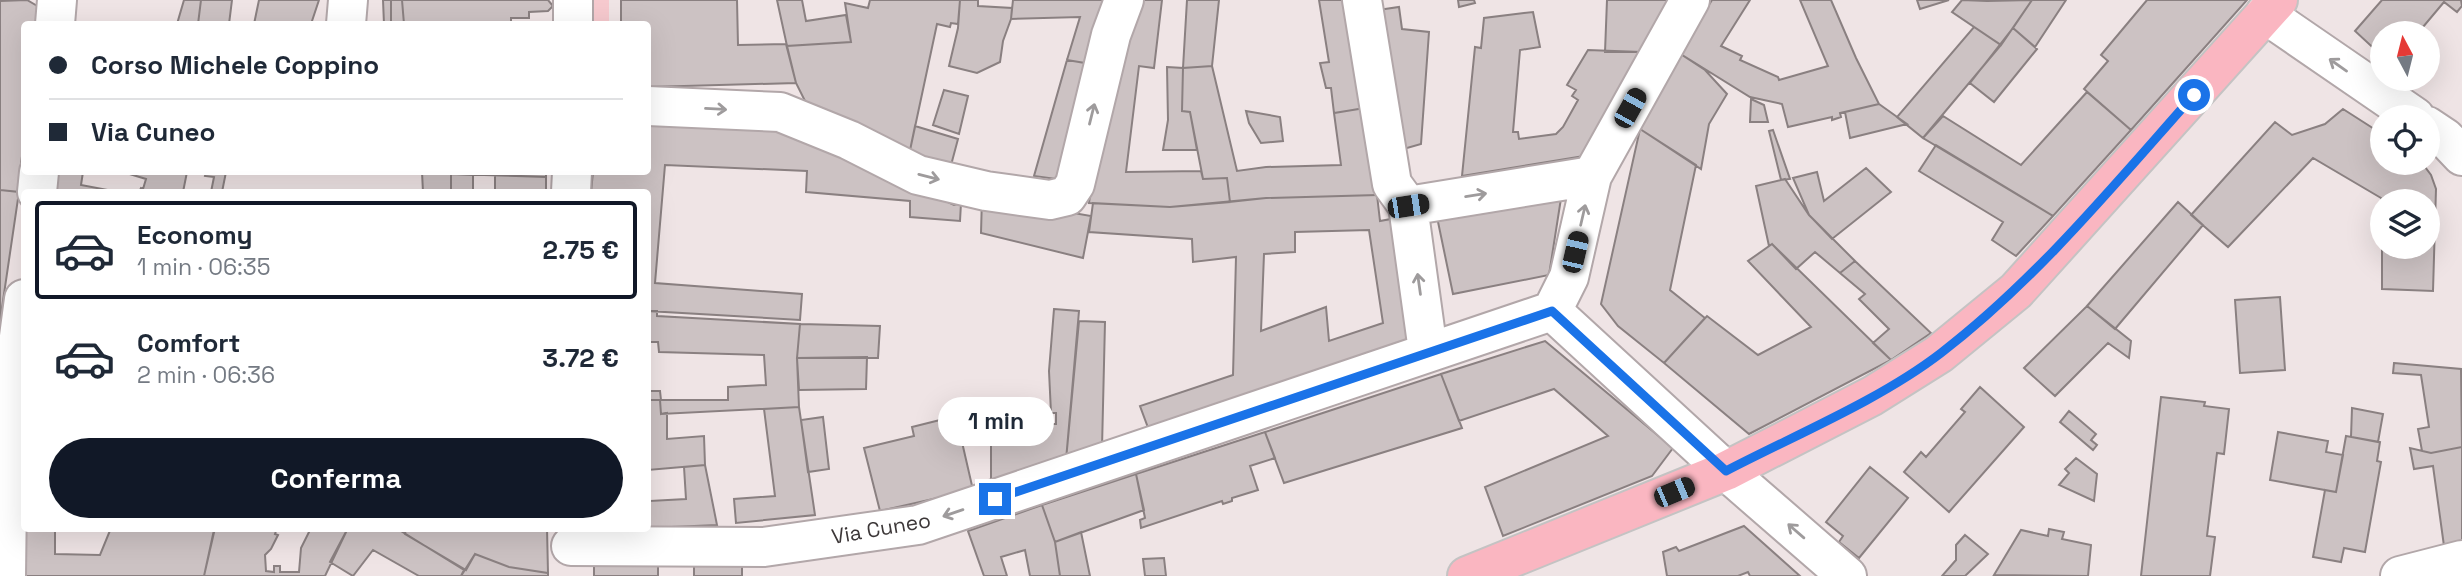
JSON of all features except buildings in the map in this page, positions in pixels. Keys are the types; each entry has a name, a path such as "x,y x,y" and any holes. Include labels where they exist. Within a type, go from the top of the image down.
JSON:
{"main road":[{"path":"1467,576 1726,471 1872,396 1939,354 2016,290 2272,7"}],"street":[{"path":"55,21 57,0"},
{"path":"346,21 348,0"},
{"path":"573,0 573,21"},
{"path":"651,106 780,112 849,140 918,175 986,191 1050,200 1067,196 1075,184 1111,35 1124,0"},
{"path":"1362,0 1392,184 1408,206 1428,351"},
{"path":"1690,0 1592,176 1569,277 1552,311 1726,471 1847,576"},
{"path":"2272,7 2399,105"},
{"path":"2440,135 2462,156"},
{"path":"1408,206 1592,176"},
{"name":"Via Cuneo","path":"571,550 764,561 918,525 1552,311"},
{"path":"6,576 4,418 21,317"},
{"path":"2400,576 2462,559"}],"shaded area":[{"path":"593,0 609,0 609,21 592,21"}],"route":[{"path":"995,499 1552,311 1726,471 1872,396 1939,354 2016,290 2194,95"}]}
